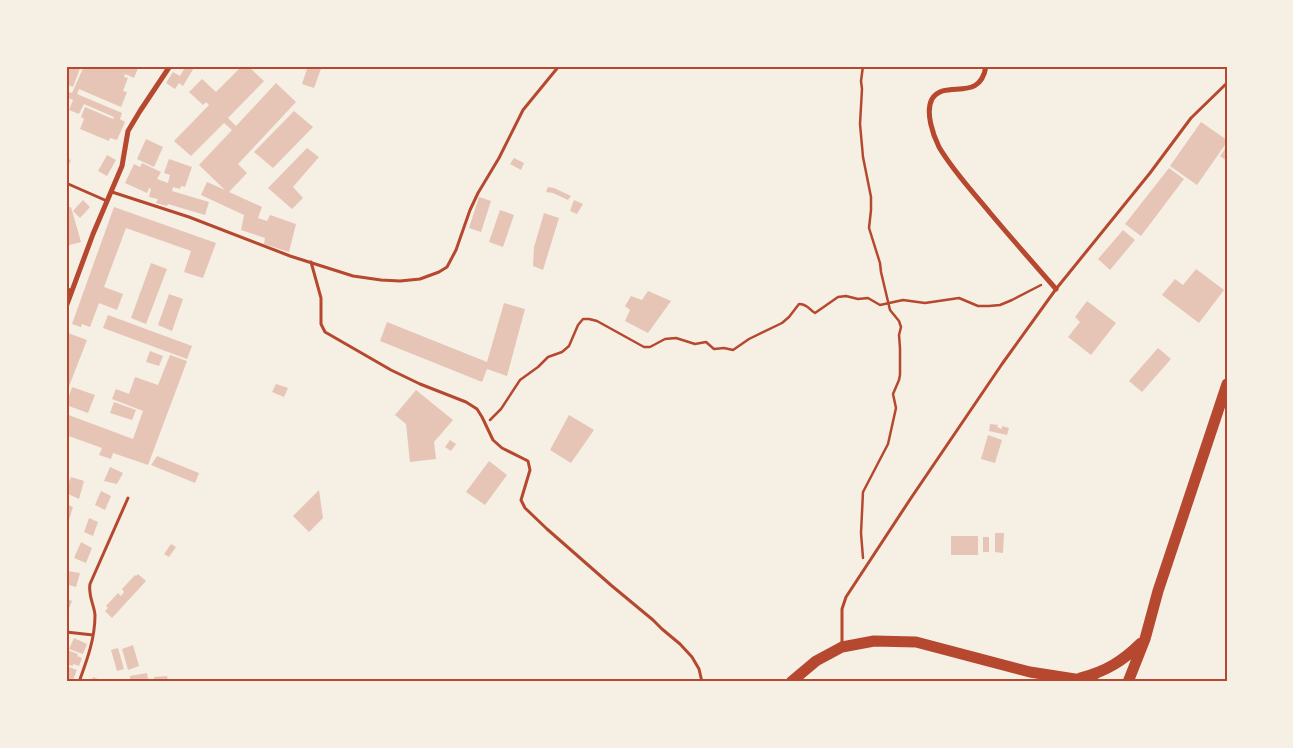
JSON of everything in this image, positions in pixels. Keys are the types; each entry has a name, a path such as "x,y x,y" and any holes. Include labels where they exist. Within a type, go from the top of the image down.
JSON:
{"highway":[{"path":"1128,682 1145,639 1158,591 1227,384"},
{"path":"1079,678 1094,675 1108,669 1129,655 1145,639"},
{"path":"792,681 816,661 842,647 874,641 916,642 1030,672 1079,678 1094,682"},
{"path":"1030,672 1048,682"}],"street":[{"path":"66,307 69,290 122,166 128,131 170,66"},
{"path":"986,66 981,80 976,85 940,93 932,99 930,114 932,130 940,147 962,180 1056,289"}],"lane":[{"path":"112,192 189,217 290,256 353,276 400,281 420,279 447,267 456,250 478,193 499,158 523,110 559,66"},
{"path":"842,647 842,609 846,597 1002,364 1056,289 1145,180 1191,118 1227,83"},
{"path":"66,183 108,201"},
{"path":"311,262 322,298 321,324 325,332 391,370 477,408 493,440 502,448 528,461 530,470 521,500 525,508 680,644 699,669 702,682"},
{"path":"79,682 89,656 93,635 95,614 89,590 90,584 128,498"},
{"path":"66,632 93,635"}],"path":[{"path":"863,66 860,124 863,157 871,197 869,228 880,263 890,310 901,326 899,335 900,375 893,392 896,408 888,444 863,492 861,533 864,569"},
{"path":"485,424 501,409 520,380 548,357 565,350 578,325 585,318 602,324 644,347 650,347 665,340 676,338 695,344 706,342 714,349 724,348 733,350 749,338 782,323 799,304 808,307 815,313 838,297 846,296 868,298 877,305 903,300 925,303 959,298 978,306 1000,305 1048,281"}],"building":[{"path":"66,66 81,66 73,87 68,85 66,88"},
{"path":"84,66 139,66 134,78 125,74 124,77 128,78 123,91 127,92 121,107 79,89 77,94 122,113 120,119 125,122 117,140 110,138 109,141 80,129 84,119 81,117 85,107 113,119 114,117 84,104 79,114 69,110 73,100 66,97 66,91 72,93"},
{"path":"186,66 195,66 183,86 179,83 175,89 166,83 173,72 180,76"},
{"path":"242,66 248,66 264,81 228,118 236,126 276,83 296,102 238,164 247,173 229,192 262,207 258,218 267,221 270,215 296,224 289,252 264,244 265,238 241,230 244,215 201,195 207,182 225,190 199,165 232,130 224,123 191,156 174,141 209,105 206,102 203,105 189,92 202,79 216,92"},
{"path":"308,66 322,66 314,88 302,84"},
{"path":"294,111 313,127 273,168 254,152"},
{"path":"1201,122 1227,140 1227,142 1197,185 1170,166"},
{"path":"146,139 163,147 154,167 137,159"},
{"path":"1227,146 1227,161 1220,156"},
{"path":"307,148 319,157 293,187 303,198 292,209 268,188"},
{"path":"107,155 116,160 107,176 98,171"},
{"path":"66,158 71,160 66,171"},
{"path":"514,158 524,163 521,170 510,164"},
{"path":"169,159 192,167 185,187 181,186 180,189 173,187 172,191 209,202 205,215 168,204 167,206 156,203 158,199 149,197 151,189 149,188 147,193 125,183 134,164 140,167 142,163 161,172 157,179 168,183 170,175 164,173"},
{"path":"1169,168 1184,179 1141,236 1125,224"},
{"path":"548,187 571,196 568,200 546,192"},
{"path":"479,197 491,201 481,232 469,228"},
{"path":"83,200 90,207 80,218 73,211"},
{"path":"574,200 583,204 577,214 570,211"},
{"path":"71,207 81,242 66,246 66,208"},
{"path":"114,207 216,243 203,278 184,272 191,251 126,228 104,287 123,294 117,310 99,303 90,327 82,324 81,327 72,324"},
{"path":"500,210 514,215 503,247 489,242"},
{"path":"544,213 559,218 543,270 533,266 534,247"},
{"path":"1123,230 1135,240 1110,270 1098,259"},
{"path":"151,263 167,269 146,324 131,318"},
{"path":"1196,269 1224,290 1199,323 1162,295 1175,279 1183,285"},
{"path":"648,291 671,301 648,333 625,321 630,310 625,306 631,296 642,300"},
{"path":"169,294 183,299 172,331 158,325"},
{"path":"1087,301 1116,323 1091,355 1068,337 1080,322 1075,317"},
{"path":"504,303 525,309 507,376 487,369 482,382 380,341 387,322 487,362"},
{"path":"108,315 192,346 187,359 103,328"},
{"path":"68,333 87,340 66,394 66,339"},
{"path":"1158,348 1171,359 1142,392 1129,381"},
{"path":"150,351 163,356 159,366 146,362"},
{"path":"170,355 187,361 148,465 113,453 111,459 99,455 102,448 66,435 66,414 133,439 143,411 112,399 116,389 129,394 135,377 158,385"},
{"path":"276,384 288,388 284,397 272,392"},
{"path":"72,387 95,395 88,413 66,405"},
{"path":"416,390 453,420 434,442 436,459 410,462 406,424 395,415"},
{"path":"114,402 136,410 132,420 110,413"},
{"path":"569,415 594,430 571,463 550,450"},
{"path":"990,424 998,425 997,427 1002,429 1002,426 1009,428 1007,435 989,431"},
{"path":"988,435 1002,440 995,463 981,459"},
{"path":"450,440 456,444 451,451 445,447"},
{"path":"157,456 199,473 195,483 151,465"},
{"path":"489,461 507,475 485,505 466,492"},
{"path":"110,467 123,473 117,484 104,481"},
{"path":"71,477 84,481 79,499 66,493"},
{"path":"319,490 323,518 309,532 293,516"},
{"path":"101,491 111,496 105,510 95,505"},
{"path":"66,504 73,507 68,523 66,522"},
{"path":"89,518 98,522 93,536 84,532"},
{"path":"995,533 1004,533 1003,553 995,552"},
{"path":"951,536 978,536 978,555 951,555"},
{"path":"983,537 989,537 989,552 983,552"},
{"path":"81,542 92,548 86,563 74,558"},
{"path":"171,544 176,547 169,557 164,554"},
{"path":"68,571 80,573 76,587 66,584"},
{"path":"138,574 146,581 112,618 105,611 108,608 106,606 118,593 121,596 124,592 122,589"},
{"path":"66,598 72,601 66,616"},
{"path":"74,638 87,644 83,654 69,649"},
{"path":"133,645 139,666 128,670 122,649"},
{"path":"118,648 124,669 117,671 111,650"},
{"path":"67,650 78,654 77,656 82,658 79,666 66,664"},
{"path":"66,666 77,670 73,680 66,678"},
{"path":"147,673 148,679 130,682 130,676"},
{"path":"167,676 168,681 154,682 154,677"},
{"path":"93,677 105,682 91,682"}]}
